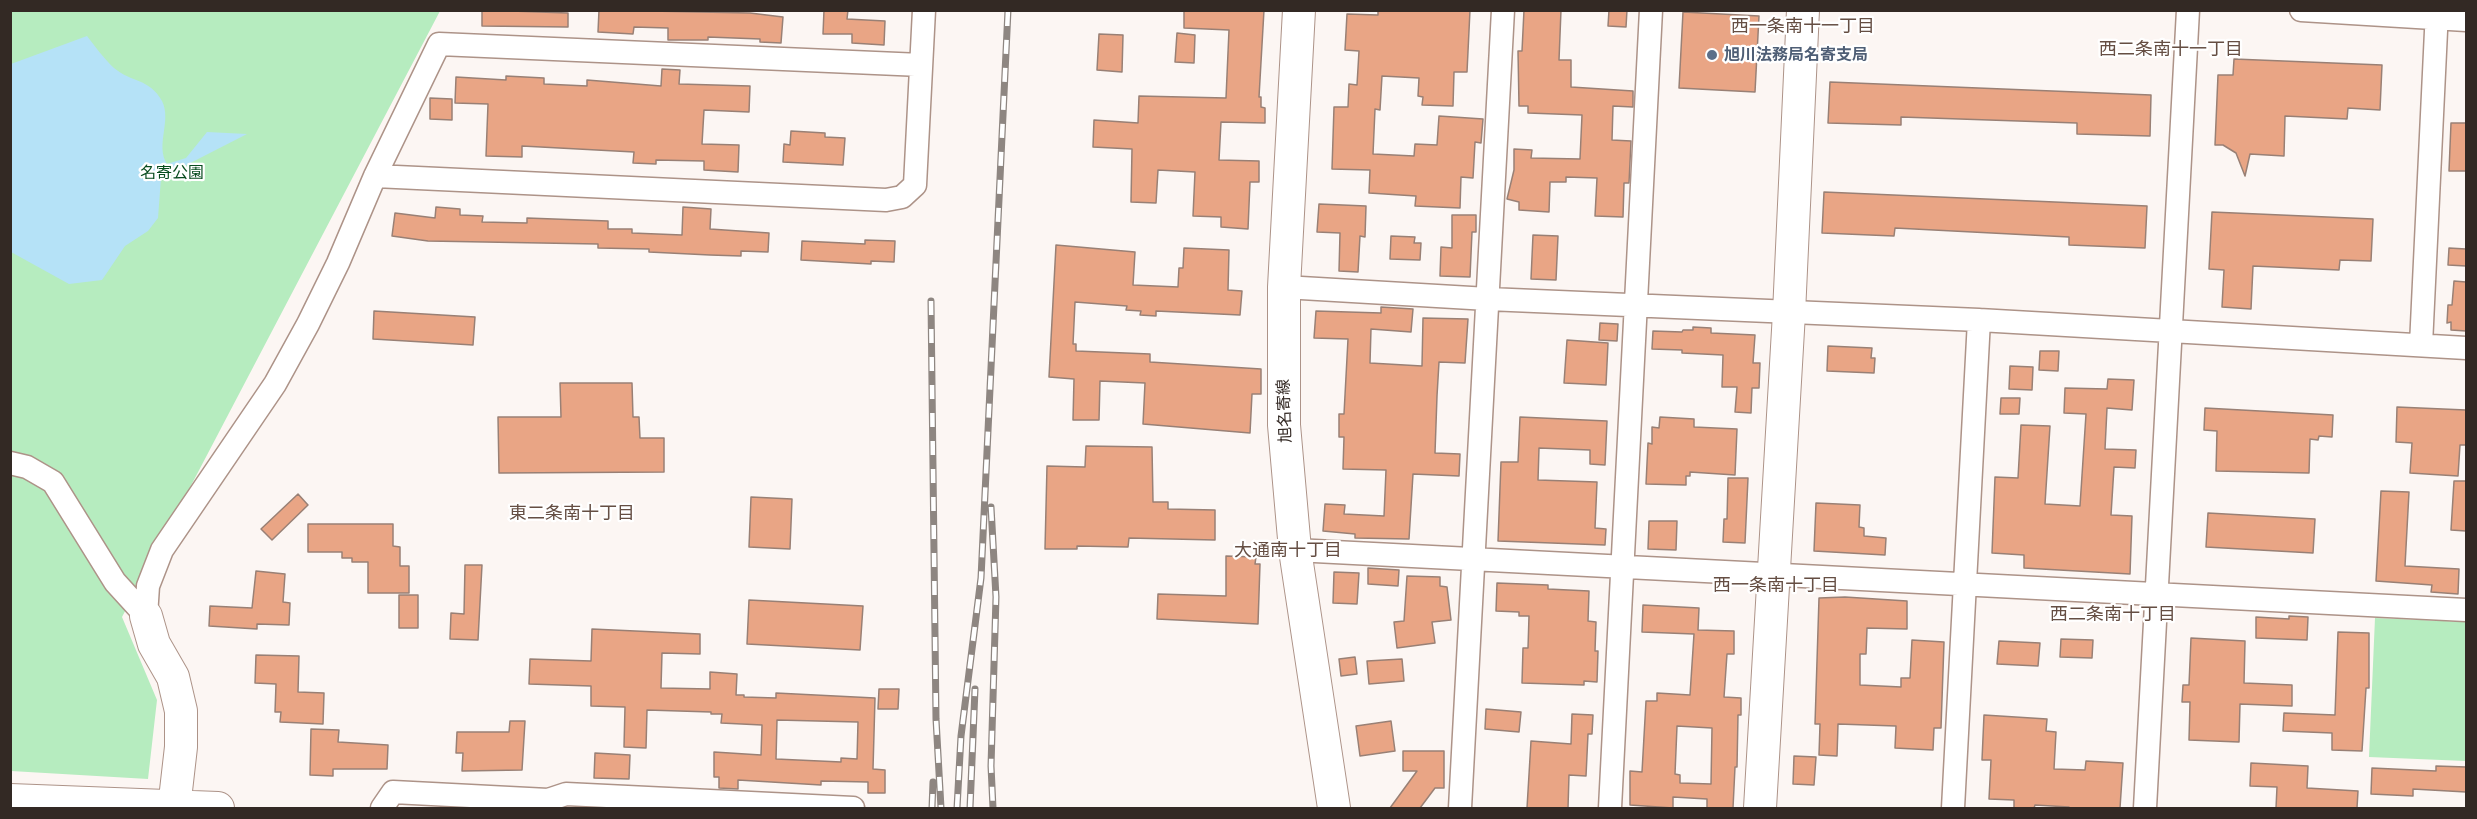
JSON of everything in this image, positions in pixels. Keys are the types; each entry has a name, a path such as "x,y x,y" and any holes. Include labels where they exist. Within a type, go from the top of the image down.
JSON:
{"main road":[{"name":"旭名寄線","path":"1299,10 1284,287 1284,425 1295,550 1334,808"},
{"path":"1760,808 1789,313 1803,10"},
{"path":"146,616 154,644 173,677 181,711 182,747 174,808"},
{"path":"10,800 72,805 218,808"}],"street":[{"path":"375,176 886,200 902,197 915,185 924,10"},
{"path":"1460,808 1503,10"},
{"path":"1610,808 1651,10"},
{"path":"2145,808 2188,10"},
{"path":"2301,10 2437,15 2466,20"},
{"path":"2421,345 2437,15"},
{"path":"146,616 148,586 162,550 275,384 308,324 338,263 375,176 439,44 921,65"},
{"path":"1284,287 1635,306 1979,320 2466,348"},
{"path":"1953,808 1979,320"},
{"path":"10,463 27,467 53,482 115,582 146,616"},
{"path":"1295,550 2466,610"},
{"path":"382,808 393,792 548,800 566,794 853,808"}],"green space":[{"name":"名寄公園","path":"10,11 440,11 122,617 157,700 148,779 11,771"},
{"path":"2375,618 2466,622 2466,761 2369,757"}],"water":[{"path":"87,36 114,68 152,88 162,101 165,109 163,149 167,164 186,158 207,132 247,134 161,178 158,218 148,231 125,246 102,280 69,284 11,252 11,64"}],"building":[{"path":"482,10 568,13 568,27 482,26"},
{"path":"599,10 750,13 783,17 781,43 760,42 760,39 708,37 708,40 668,40 668,28 634,27 633,34 598,32"},
{"path":"824,10 848,10 847,19 885,21 884,45 852,43 852,34 823,34"},
{"path":"1184,10 1264,10 1259,97 1261,97 1261,107 1265,108 1265,123 1221,122 1219,160 1259,161 1259,182 1250,182 1248,229 1221,227 1221,217 1193,216 1195,172 1158,170 1156,203 1131,202 1132,149 1093,147 1094,120 1138,123 1139,96 1226,98 1229,30 1184,28"},
{"path":"1378,10 1470,10 1467,72 1454,72 1453,106 1422,105 1423,97 1418,96 1419,78 1382,76 1380,110 1375,109 1373,154 1414,156 1415,144 1437,145 1439,116 1483,119 1481,143 1475,142 1473,178 1461,177 1460,208 1415,206 1416,196 1369,193 1370,170 1332,169 1334,107 1348,107 1349,84 1357,85 1359,51 1345,50 1347,14 1378,15"},
{"path":"1524,10 1561,10 1559,60 1571,60 1571,87 1633,91 1633,107 1613,106 1612,140 1631,141 1629,183 1624,183 1623,217 1595,216 1597,178 1566,177 1566,182 1550,182 1549,212 1519,210 1519,202 1507,199 1514,170 1514,149 1532,150 1531,158 1580,159 1582,115 1528,113 1528,106 1519,106 1518,51 1522,51"},
{"path":"1609,10 1627,10 1626,27 1608,26"},
{"path":"1683,12 1759,16 1755,92 1679,88"},
{"path":"1177,33 1195,35 1194,63 1175,62"},
{"path":"1099,34 1123,35 1122,72 1097,70"},
{"path":"2234,59 2382,65 2380,110 2348,108 2347,119 2285,116 2284,156 2250,154 2245,176 2236,153 2223,145 2215,145 2218,75 2233,75"},
{"path":"662,69 680,70 679,84 750,86 749,112 704,110 702,144 739,145 738,172 704,170 704,161 656,160 656,164 633,163 634,152 522,146 522,157 486,156 488,104 455,103 456,77 506,80 506,76 544,78 544,84 587,86 587,80 661,86"},
{"path":"1830,82 2151,95 2150,136 2077,134 2077,123 1901,117 1901,125 1828,123"},
{"path":"430,98 452,99 452,120 430,119"},
{"path":"2451,123 2466,123 2466,171 2449,171"},
{"path":"791,131 825,133 825,137 845,138 843,165 783,162 784,144 790,145"},
{"path":"1824,192 2147,206 2145,248 2069,245 2069,237 1895,228 1894,236 1822,233"},
{"path":"1319,204 1366,206 1365,237 1360,236 1358,272 1339,271 1340,233 1317,232"},
{"path":"436,207 460,209 460,215 483,216 482,222 527,223 527,218 608,221 608,229 632,229 632,233 682,235 683,207 711,209 710,229 769,233 768,252 741,251 741,256 710,255 649,252 649,249 598,248 598,244 428,241 392,236 395,213 435,218"},
{"path":"2212,212 2373,219 2371,261 2340,260 2339,270 2253,266 2251,309 2222,307 2224,270 2209,269"},
{"path":"1452,215 1476,215 1476,232 1472,232 1470,277 1440,276 1441,247 1452,248"},
{"path":"1533,235 1558,236 1556,280 1531,279"},
{"path":"1391,236 1415,237 1414,243 1421,243 1420,260 1390,259"},
{"path":"865,240 895,241 894,262 871,261 871,264 801,260 802,241 865,244"},
{"path":"1056,245 1135,252 1133,285 1178,287 1179,268 1183,268 1184,248 1229,250 1228,290 1242,291 1240,315 1156,311 1156,316 1140,315 1141,311 1126,310 1127,306 1075,302 1073,344 1076,344 1076,351 1150,354 1150,362 1261,369 1261,394 1252,394 1250,433 1143,424 1145,383 1100,381 1099,420 1073,420 1074,379 1049,377"},
{"path":"2449,248 2466,249 2466,266 2448,265"},
{"path":"2454,281 2466,282 2466,331 2451,330 2451,322 2447,323 2448,305 2452,305"},
{"path":"1381,307 1413,309 1411,332 1371,329 1370,363 1422,366 1423,318 1468,319 1465,363 1439,362 1437,396 1435,453 1460,454 1459,476 1413,474 1409,539 1355,538 1355,534 1323,531 1325,504 1345,505 1344,514 1384,516 1386,470 1343,469 1344,437 1339,437 1339,414 1344,414 1348,339 1314,338 1316,311 1381,313"},
{"path":"374,311 475,317 473,345 373,339"},
{"path":"1600,323 1618,324 1617,341 1599,340"},
{"path":"1693,327 1711,328 1711,333 1755,335 1753,363 1760,363 1759,388 1752,388 1751,413 1735,412 1737,387 1722,387 1723,355 1652,349 1653,331 1682,332 1693,330"},
{"path":"1567,340 1608,343 1606,385 1564,383"},
{"path":"1828,346 1872,348 1871,358 1875,358 1874,373 1827,371"},
{"path":"2040,351 2059,351 2058,371 2039,370"},
{"path":"2010,366 2033,367 2032,390 2009,389"},
{"path":"2108,379 2134,380 2132,410 2107,408 2105,449 2136,450 2135,468 2114,467 2111,515 2132,516 2130,574 2024,568 2024,555 1992,553 1995,477 2018,478 2021,425 2050,426 2045,504 2080,506 2086,414 2064,413 2065,388 2107,389"},
{"path":"560,383 632,383 633,417 639,417 640,438 664,438 664,472 499,473 498,417 561,417"},
{"path":"2001,398 2020,398 2019,414 2000,414"},
{"path":"2397,407 2466,410 2466,445 2460,445 2458,476 2410,473 2412,443 2396,442"},
{"path":"2205,408 2333,415 2332,437 2319,436 2318,440 2310,439 2309,473 2216,471 2217,431 2204,430"},
{"path":"1520,417 1607,421 1605,465 1590,464 1590,450 1539,448 1538,480 1597,482 1595,528 1606,529 1605,545 1498,541 1501,462 1518,462"},
{"path":"1660,417 1694,419 1694,427 1737,429 1735,475 1690,472 1690,476 1686,476 1686,485 1646,484 1648,443 1652,444 1652,427 1659,428"},
{"path":"1086,446 1152,447 1153,502 1168,502 1168,509 1215,510 1215,540 1129,538 1128,547 1077,546 1077,549 1045,549 1047,466 1085,467"},
{"path":"1728,478 1748,478 1745,543 1723,542 1724,519 1727,519"},
{"path":"2454,481 2466,481 2466,531 2451,530"},
{"path":"2381,491 2409,492 2405,566 2459,569 2458,594 2431,592 2432,585 2376,581"},
{"path":"298,494 308,505 272,540 261,529"},
{"path":"751,497 792,499 790,549 749,547"},
{"path":"1816,503 1860,505 1859,527 1864,528 1864,536 1886,538 1885,555 1814,551"},
{"path":"2208,513 2315,519 2313,553 2206,547"},
{"path":"1649,521 1677,521 1676,550 1648,549"},
{"path":"308,524 393,524 393,546 400,547 400,566 409,566 409,593 368,593 368,562 352,562 352,558 342,558 342,552 308,552"},
{"path":"1226,556 1256,557 1255,564 1260,564 1258,624 1157,619 1158,594 1226,596"},
{"path":"465,565 482,565 478,640 450,639 451,613 464,614"},
{"path":"1368,568 1399,570 1398,586 1368,584"},
{"path":"256,571 285,574 283,602 290,603 289,625 257,624 257,629 209,626 210,606 252,608"},
{"path":"1334,572 1359,573 1357,604 1333,603"},
{"path":"1407,576 1440,577 1440,586 1447,587 1451,620 1432,622 1435,643 1397,648 1394,622 1404,621"},
{"path":"1497,583 1548,585 1548,589 1589,591 1588,621 1596,622 1597,682 1584,681 1584,685 1522,683 1523,648 1528,648 1529,616 1519,616 1519,612 1496,611"},
{"path":"399,595 418,595 418,628 399,628"},
{"path":"1845,597 1907,601 1907,629 1867,628 1866,654 1860,654 1860,685 1901,687 1901,678 1910,678 1912,640 1944,642 1941,728 1934,728 1933,750 1895,748 1896,726 1838,724 1837,756 1819,755 1820,724 1815,724 1819,598"},
{"path":"749,600 863,606 860,650 747,644"},
{"path":"1643,605 1699,608 1698,630 1734,631 1734,654 1727,654 1724,697 1741,698 1733,808 1707,808 1707,799 1673,797 1673,808 1630,805 1630,771 1642,772 1646,701 1657,701 1657,693 1690,695 1694,634 1642,632","holes":["1677,726 1712,728 1711,784 1680,783 1680,775 1675,774"]},
{"path":"2289,616 2308,617 2307,640 2256,638 2256,617 2289,619"},
{"path":"592,629 700,634 700,654 662,653 661,688 710,689 710,672 737,674 736,695 744,695 744,697 776,698 776,693 875,698 873,769 885,770 885,793 868,793 868,782 821,781 821,785 738,780 738,789 719,788 719,777 714,777 714,752 761,755 762,725 721,723 722,714 711,714 711,712 647,710 646,748 624,747 625,707 591,706 591,686 529,684 530,659 591,661","holes":["777,720 858,722 857,759 841,758 841,762 776,759"]},
{"path":"2338,632 2369,633 2369,688 2366,688 2362,751 2332,750 2332,733 2283,731 2284,713 2335,715"},
{"path":"2191,638 2245,641 2244,683 2292,685 2292,706 2240,704 2239,742 2189,740 2190,702 2182,702 2183,685 2189,685"},
{"path":"2061,639 2093,640 2092,658 2060,657"},
{"path":"1999,641 2040,643 2038,666 1997,664"},
{"path":"256,655 299,656 298,692 324,693 323,724 280,722 281,712 275,712 276,684 255,683"},
{"path":"1355,657 1357,674 1341,676 1339,659"},
{"path":"1402,659 1404,681 1369,684 1367,661"},
{"path":"879,689 899,689 898,709 878,709"},
{"path":"1486,709 1521,712 1519,732 1485,729"},
{"path":"1572,714 1593,715 1592,734 1588,734 1586,776 1569,775 1568,808 1527,808 1531,741 1571,744"},
{"path":"1984,715 2047,719 2046,731 2056,732 2054,769 2085,770 2086,761 2123,763 2120,808 2035,805 2034,808 2014,808 2014,800 1989,799 1991,760 1982,760"},
{"path":"510,721 525,721 522,770 462,771 463,753 456,753 457,732 509,732"},
{"path":"1391,721 1395,751 1360,756 1356,726"},
{"path":"311,729 339,730 338,742 388,745 387,769 333,769 333,776 310,775"},
{"path":"1403,751 1444,751 1444,788 1435,788 1420,808 1390,808 1417,771 1403,771"},
{"path":"595,753 630,755 629,779 594,778"},
{"path":"1794,756 1816,757 1814,785 1793,784"},
{"path":"2251,763 2308,766 2307,788 2358,791 2357,808 2276,808 2277,787 2250,786"},
{"path":"2436,766 2466,767 2466,792 2413,789 2413,796 2371,794 2372,768 2436,771"}],"railway":[{"path":"957,808 961,736 981,578 1008,10"},
{"path":"931,301 936,719 941,808"},
{"path":"991,507 996,597 991,766 993,808"},
{"path":"970,808 975,689"},
{"path":"932,808 933,782"}],"place":[{"name":"旭川法務局名寄支局","path":"1712,55"}],"district":[{"name":"西一条南十一丁目","path":"1803,27"},
{"name":"西二条南十一丁目","path":"2171,50"},
{"name":"東二条南十丁目","path":"572,514"},
{"name":"大通南十丁目","path":"1288,551"},
{"name":"西一条南十丁目","path":"1776,586"},
{"name":"西二条南十丁目","path":"2113,615"}]}
